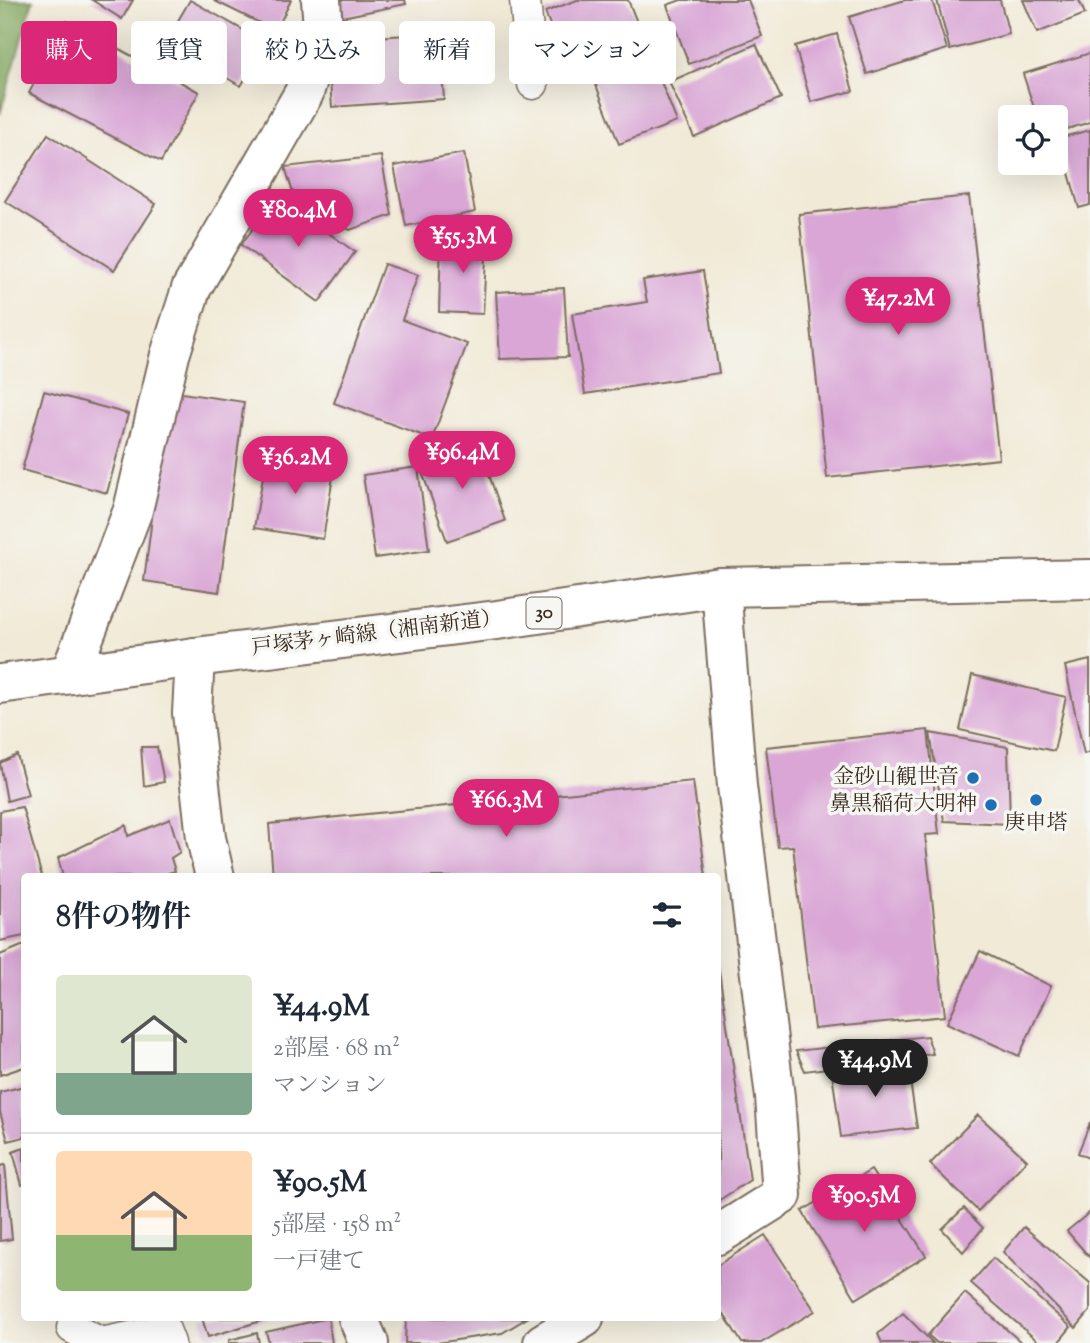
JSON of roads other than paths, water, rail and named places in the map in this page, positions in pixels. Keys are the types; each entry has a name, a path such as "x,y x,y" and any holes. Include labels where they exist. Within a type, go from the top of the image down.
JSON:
{"street":[{"path":"70,674 133,510 170,355 191,289 304,93 323,29 321,0"},
{"name":"戸塚茅ヶ崎線（湘南新道）","path":"0,684 497,620 721,587 1090,579"},
{"path":"721,587 737,786 775,1097 782,1195 721,1234"},
{"path":"195,657 192,713 206,838 214,873"},
{"path":"359,1321 369,1343"},
{"path":"542,1343 579,1321"}],"lane":[{"path":"525,0 527,21"},
{"path":"72,1328 102,1343 165,1330 170,1343"}],"place":[{"name":"金砂山観世音","path":"973,778"},
{"name":"庚申塔","path":"1036,800"},
{"name":"鼻黒稲荷大明神","path":"991,805"}]}
